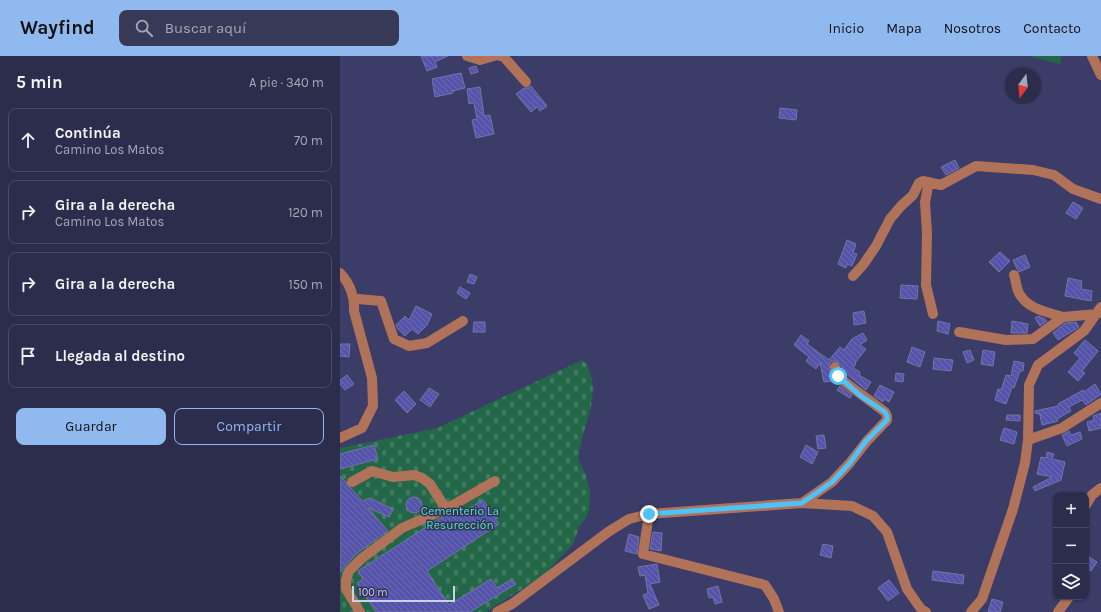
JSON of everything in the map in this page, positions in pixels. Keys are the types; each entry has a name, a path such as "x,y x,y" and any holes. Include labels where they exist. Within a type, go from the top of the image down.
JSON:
{"street":[{"path":"467,56 480,60 494,56"},
{"path":"500,56 504,57 526,82"},
{"path":"1092,56 1101,75"},
{"path":"853,276 863,265 876,246 890,219 913,195 919,183 923,181 941,185 976,166 1033,170 1054,175 1074,189 1101,199"},
{"path":"929,182 925,202 927,233 926,285 933,314"},
{"path":"340,273 346,278 355,301 354,311 372,378 373,406 362,428 340,438"},
{"path":"1014,275 1018,292 1032,307 1062,317 1099,311"},
{"path":"355,301 358,299 381,302 394,339 409,346 427,343 464,321"},
{"path":"971,612 982,599 1013,509 1025,463 1028,440 1029,385 1038,365 1084,331 1099,311"},
{"path":"959,332 1006,340 1033,339 1062,317"},
{"path":"802,503 832,482 849,464 866,441 887,420 885,412 861,396 838,376 835,367"},
{"path":"1028,440 1062,428 1101,403"},
{"path":"352,482 372,471 393,477 414,475 422,478 430,484 446,509"},
{"path":"360,612 346,589 343,579 361,559 402,528 446,509 495,481"},
{"path":"1089,500 1092,495 1101,488"},
{"path":"497,612 513,608 608,532 629,519 649,514 802,503 852,506 873,516 888,532 907,589 922,611"},
{"path":"649,514 643,554 765,585 774,599 779,612"},
{"path":"1058,612 1067,600"}],"green space":[{"path":"1028,56 1062,56 1060,64"},
{"name":"Cementerio La Resurección","path":"582,360 587,364 592,379 593,391 591,407 578,459 586,475 590,493 589,510 586,518 580,525 573,544 544,575 486,612 340,612 340,448 437,428"}],"building":[{"path":"421,56 448,56 435,62 437,67 427,71"},
{"path":"476,66 478,72 471,74 469,68"},
{"path":"461,73 465,88 453,91 453,93 435,97 432,79"},
{"path":"531,86 547,106 540,111 537,107 531,112 516,94 524,88"},
{"path":"480,87 484,116 490,115 494,134 476,138 472,120 477,119 474,103 469,104 467,89"},
{"path":"780,108 797,110 796,120 779,118"},
{"path":"955,160 959,168 946,175 941,167"},
{"path":"1073,202 1083,208 1076,219 1066,213"},
{"path":"847,240 856,244 853,253 857,254 852,266 847,264 846,268 838,264"},
{"path":"1000,252 1010,261 999,272 989,262"},
{"path":"1025,255 1030,267 1019,272 1013,260"},
{"path":"470,274 477,277 474,284 467,282"},
{"path":"1068,278 1082,281 1081,289 1092,291 1091,301 1065,296"},
{"path":"901,285 918,286 917,299 900,298"},
{"path":"460,287 470,293 466,299 457,293"},
{"path":"416,306 432,314 427,325 418,334 412,329 405,336 396,325 405,316 409,320"},
{"path":"864,311 866,323 854,325 853,313"},
{"path":"1038,316 1047,321 1040,326 1035,318"},
{"path":"938,321 950,324 948,334 937,331"},
{"path":"1012,321 1028,324 1027,333 1011,333"},
{"path":"474,322 485,322 485,332 473,332"},
{"path":"1076,322 1079,327 1058,340 1053,333 1065,323"},
{"path":"863,333 867,340 860,345 866,349 853,368 860,372 859,375 871,382 866,390 844,372 841,365 836,361 830,362 829,366 834,381 824,382 820,363 816,369 806,361 809,357 794,345 801,335 809,341 807,344 829,360 840,347 844,350 852,339"},
{"path":"1085,340 1098,351 1082,371 1085,373 1078,381 1068,372 1080,358 1074,353"},
{"path":"340,344 350,344 349,357 340,356"},
{"path":"912,347 925,352 920,367 907,362"},
{"path":"970,350 974,360 967,363 963,352"},
{"path":"983,350 995,352 993,366 981,364"},
{"path":"934,358 953,360 951,371 933,369"},
{"path":"1014,361 1024,363 1023,371 1020,371 1006,404 995,400 998,389 1001,390 1006,375 1011,376"},
{"path":"896,373 904,374 903,382 895,381"},
{"path":"347,375 354,384 345,390 340,384 340,380"},
{"path":"1095,384 1101,394 1086,405 1082,400 1069,407 1071,411 1057,419 1058,421 1042,425 1040,415 1042,415 1035,413 1035,411 1058,406 1058,404 1083,390 1084,392"},
{"path":"880,385 894,392 889,402 884,399 883,402 874,396"},
{"path":"840,386 852,395 850,398 837,390"},
{"path":"429,388 439,394 430,407 420,400"},
{"path":"404,391 416,404 407,413 395,400"},
{"path":"1101,413 1101,428 1089,431 1087,422 1094,420 1093,416"},
{"path":"1007,415 1020,415 1020,421 1006,420"},
{"path":"1004,428 1017,432 1014,444 1000,440"},
{"path":"1069,431 1071,435 1080,432 1082,439 1067,446 1062,435"},
{"path":"824,435 826,448 818,449 816,436"},
{"path":"374,445 378,459 340,469 340,454"},
{"path":"806,445 818,452 812,464 800,457"},
{"path":"1047,452 1054,454 1052,459 1065,462 1061,480 1035,491 1033,487 1052,477 1037,474 1041,457 1046,458"},
{"path":"340,476 362,501 370,498 393,509 389,517 368,508 388,531 356,554 340,572"},
{"path":"411,497 417,497 422,502 420,511 417,513 411,513 406,508 406,502"},
{"path":"483,500 499,524 427,571 449,605 491,579 497,588 512,579 516,584 470,612 376,612 357,583 363,579 358,571 437,520 453,512 456,517"},
{"path":"653,532 662,533 661,551 650,549"},
{"path":"629,534 639,537 637,554 625,551"},
{"path":"823,544 833,546 831,558 820,555"},
{"path":"1089,557 1097,562 1091,571 1089,569"},
{"path":"657,564 660,582 650,584 659,605 649,609 643,595 648,593 645,575 640,576 638,567"},
{"path":"933,571 964,575 963,584 932,580"},
{"path":"889,580 899,593 888,601 878,588"},
{"path":"718,586 722,602 715,604 713,597 709,598 707,589"},
{"path":"992,599 1003,602 1000,612 988,612"}],"route":[{"path":"649,514 802,503 816,494 832,482 849,464 866,441 887,420 885,412 861,396 838,376"}]}
